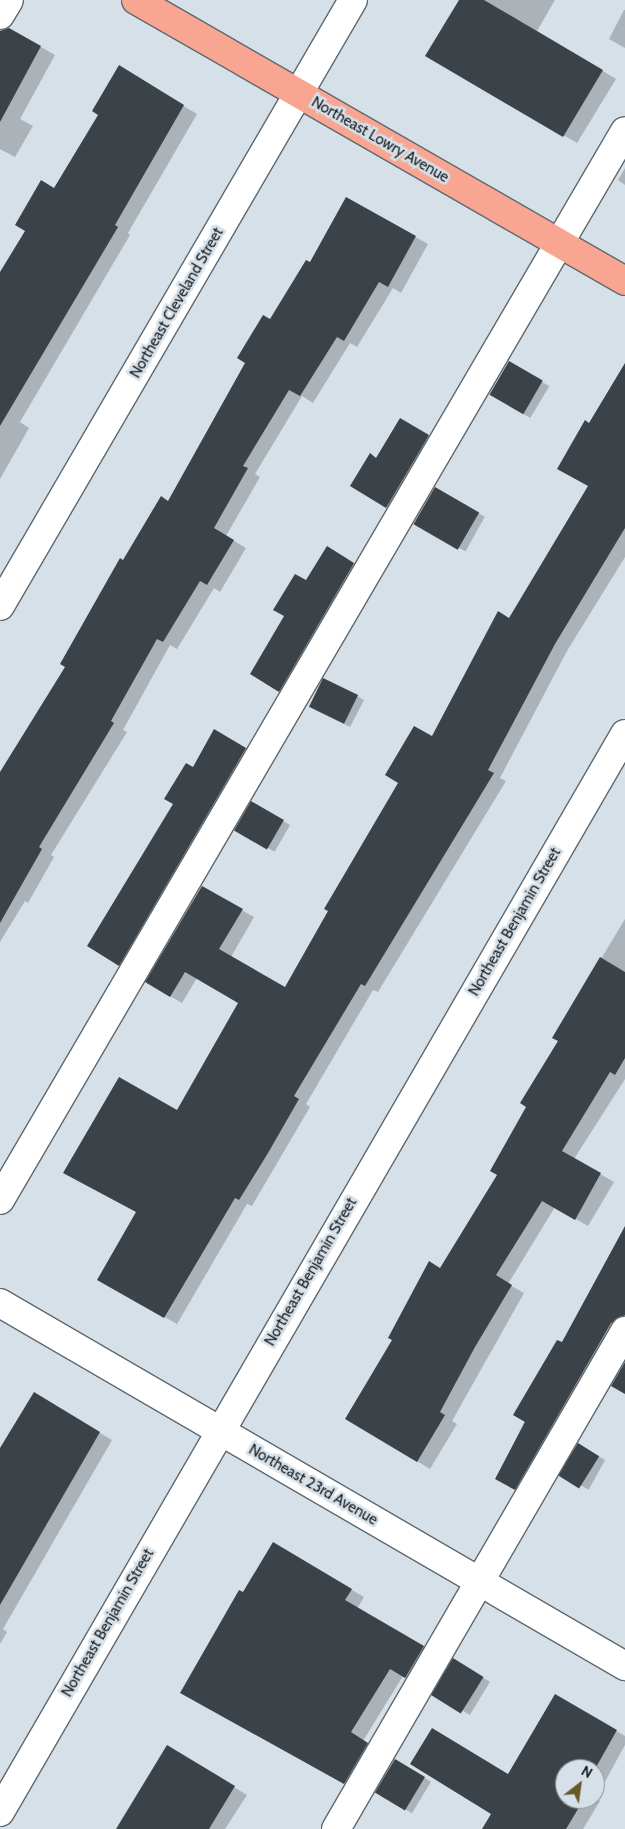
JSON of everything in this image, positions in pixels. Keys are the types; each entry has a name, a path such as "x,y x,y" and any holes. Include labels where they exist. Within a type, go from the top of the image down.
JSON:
{"main road":[{"name":"Northeast Lowry Avenue","path":"136,0 625,281"}],"street":[{"path":"0,15 9,0"},
{"name":"Northeast Cleveland Street","path":"0,606 353,0"},
{"path":"0,1200 625,131"},
{"name":"Northeast Benjamin Street","path":"0,1812 219,1430 625,734"},
{"name":"Northeast 23rd Avenue","path":"0,1304 625,1666"},
{"path":"336,1829 625,1331"}],"building":[{"path":"459,0 484,0 603,70 563,137 425,56"},
{"path":"9,28 41,46 0,122 0,31"},
{"path":"119,65 184,105 115,225 118,227 0,426 0,272 25,231 15,225 41,180 54,188 98,115 92,111"},
{"path":"346,197 416,236 388,287 379,282 344,341 337,337 300,396 289,390 243,466 248,468 214,528 234,540 207,585 200,581 163,642 157,639 111,721 114,723 39,847 42,849 0,923 0,772 65,667 60,664 120,558 123,560 161,496 168,501 245,363 237,358 263,315 270,319 306,260 310,262"},
{"path":"509,361 543,380 523,414 490,395"},
{"path":"625,363 625,528 555,644 488,770 494,773 365,986 361,984 294,1096 299,1099 268,1153 239,1200 235,1198 164,1318 97,1280 136,1212 63,1173 119,1077 177,1110 238,1003 185,972 170,997 145,982 202,886 243,909 219,949 285,987 328,911 324,909 398,783 385,775 414,726 432,736 498,611 509,618 588,486 557,469 585,420 589,423"},
{"path":"400,418 429,435 386,508 350,486 370,453 376,458"},
{"path":"435,487 479,512 458,550 414,524"},
{"path":"327,546 354,563 279,692 250,674 284,616 273,610 295,574 306,580"},
{"path":"323,678 358,695 344,724 309,707"},
{"path":"214,729 246,748 119,966 87,946 173,804 164,799 186,763 193,767"},
{"path":"251,801 284,820 267,849 234,830"},
{"path":"600,957 625,972 625,1058 615,1075 610,1072 562,1151 601,1173 575,1220 542,1201 496,1275 512,1285 475,1347 440,1412 445,1415 417,1462 345,1419 392,1340 388,1338 429,1261 440,1268 497,1175 490,1171 526,1107 520,1103 558,1041 552,1038"},
{"path":"625,1226 625,1315 611,1323 515,1490 495,1479 525,1422 513,1415 557,1340 562,1342"},
{"path":"625,1362 625,1394 611,1386"},
{"path":"34,1392 100,1432 0,1605 0,1448"},
{"path":"578,1443 599,1456 579,1488 558,1475"},
{"path":"273,1542 352,1589 345,1600 424,1646 405,1678 390,1669 351,1732 368,1743 344,1784 180,1693 239,1590 243,1592"},
{"path":"453,1658 484,1677 461,1714 430,1694"},
{"path":"555,1694 617,1730 601,1759 555,1759 555,1809 578,1809 566,1829 482,1829 491,1814 410,1764 432,1728 508,1774"},
{"path":"167,1745 235,1786 209,1829 116,1829"},
{"path":"395,1759 425,1777 405,1810 375,1792"}]}
